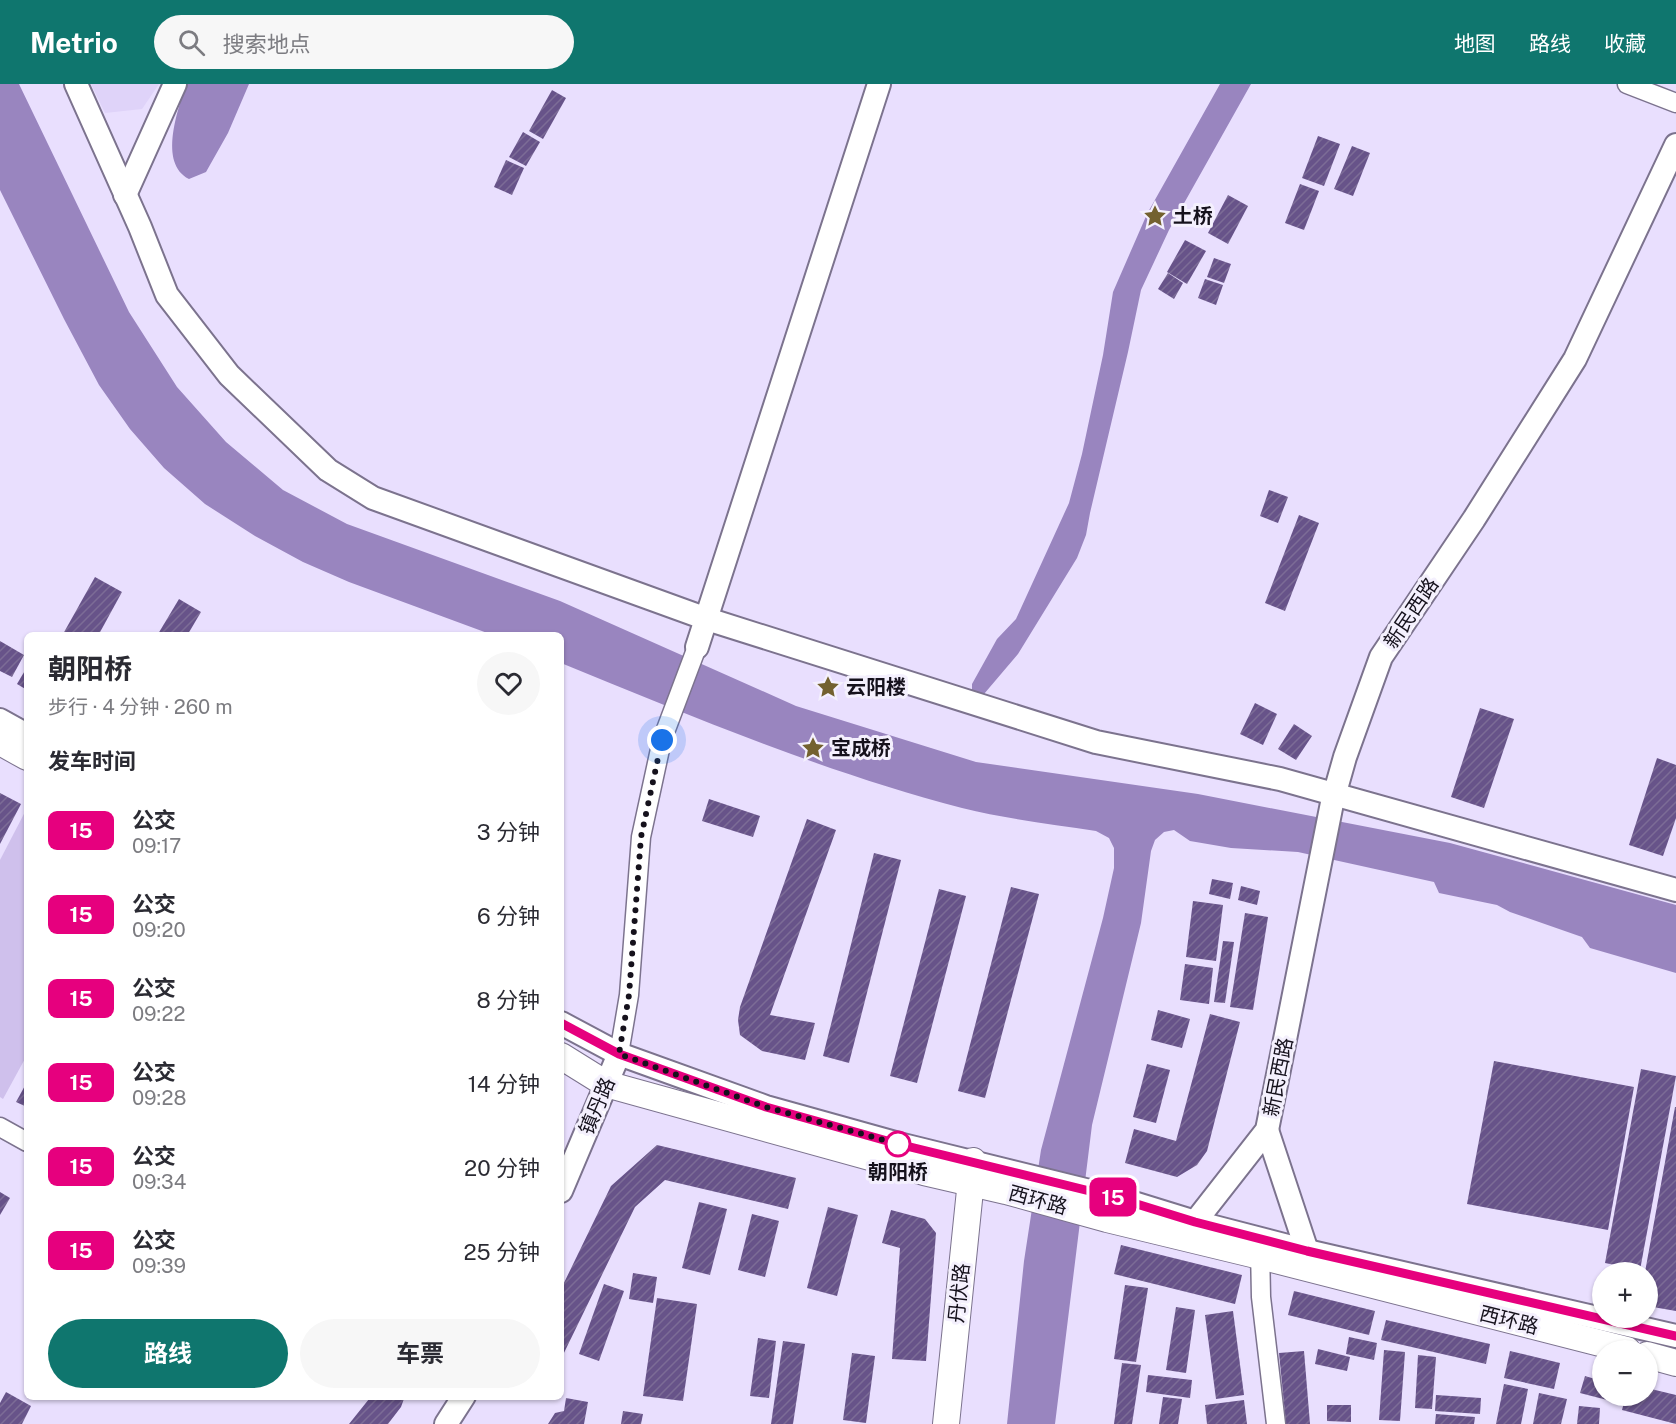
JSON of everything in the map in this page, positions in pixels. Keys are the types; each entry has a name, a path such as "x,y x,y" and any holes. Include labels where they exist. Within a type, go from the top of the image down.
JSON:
{"main road":[{"path":"0,742 24,755"},
{"name":"西环路","path":"564,1058 606,1083 924,1172 972,1172 1260,1247 1592,1340"},
{"name":"丹伏路","path":"946,1424 972,1172"},
{"path":"1658,1358 1676,1362"}],"street":[{"path":"75,84 167,295 229,375 328,470 373,498 707,619 1096,742 1280,779 1333,799 1676,890"},
{"path":"125,195 175,84"},
{"path":"619,1054 629,995 641,837 662,740 707,619 879,84"},
{"path":"1627,84 1676,103"},
{"name":"新民西路","path":"1195,1222 1267,1130 1333,799 1345,757 1381,657 1474,519 1575,359 1676,145"},
{"path":"0,720 24,733"},
{"name":"西环路","path":"564,1025 619,1054 766,1107 898,1144 972,1172"},
{"name":"镇丹路","path":"564,1184 619,1054"},
{"path":"0,1127 24,1140"},
{"name":"新民西路","path":"1267,1130 1307,1251"},
{"name":"西环路","path":"1111,1208 1195,1222 1260,1247 1307,1251 1676,1336"},
{"path":"1260,1247 1261,1297 1276,1424"},
{"path":"446,1424 461,1400"}],"shaded area":[{"path":"0,84 19,84 129,312 177,387 226,442 283,490 347,524 560,601 796,706 976,762 1198,794 1450,843 1676,905 1676,973 1590,948 1582,937 1510,912 1497,905 1439,893 1434,882 1298,852 1231,848 1190,841 1174,830 1164,832 1155,840 1151,851 1141,923 1092,1125 1055,1424 1007,1424 1024,1261 1041,1150 1103,918 1114,868 1114,848 1109,838 1096,831 962,808 809,761 564,664 564,632 485,632 349,582 303,562 255,536 205,504 164,468 130,429 99,385 0,190"},
{"path":"91,84 159,84 142,109 105,113"},
{"path":"186,84 249,84 228,133 206,172 189,179 174,161 172,149 175,121"},
{"path":"1220,84 1251,84 1169,230 1141,290 1086,535 1077,558 1018,654 984,694 972,691 972,684 997,639 1016,619 1069,503 1103,355 1113,292 1147,214"},
{"path":"24,814 24,1060 3,1099 0,1097 0,860"}],"building":[{"path":"552,90 566,98 543,139 529,131"},
{"path":"523,132 540,142 526,166 509,157"},
{"path":"1318,136 1340,144 1324,186 1302,178"},
{"path":"1352,146 1370,153 1353,196 1334,189"},
{"path":"506,160 524,168 512,195 494,187"},
{"path":"1300,184 1319,191 1304,230 1285,223"},
{"path":"1228,195 1248,206 1228,244 1208,233"},
{"path":"1185,240 1206,251 1187,284 1167,272"},
{"path":"1214,258 1231,264 1224,283 1207,277"},
{"path":"1168,273 1183,283 1174,299 1158,289"},
{"path":"1205,279 1223,285 1216,305 1198,298"},
{"path":"1269,490 1288,497 1278,523 1260,516"},
{"path":"1299,515 1319,523 1285,611 1265,603"},
{"path":"95,577 122,592 100,632 64,632"},
{"path":"179,599 201,612 189,632 159,632"},
{"path":"0,641 24,655 12,677 0,671"},
{"path":"24,672 24,688 17,684"},
{"path":"1255,703 1277,714 1263,745 1240,734"},
{"path":"1480,708 1514,719 1484,808 1451,797"},
{"path":"1294,724 1312,736 1296,760 1278,749"},
{"path":"1657,758 1676,765 1676,818 1663,856 1629,845"},
{"path":"0,793 21,804 0,844"},
{"path":"709,799 760,816 753,837 702,821"},
{"path":"807,819 836,830 770,1015 815,1023 805,1060 762,1051 740,1035 738,1020 740,1007"},
{"path":"874,853 901,860 849,1063 823,1056"},
{"path":"1212,879 1233,883 1230,899 1209,894"},
{"path":"1241,886 1260,891 1257,905 1238,900"},
{"path":"1011,887 1039,894 985,1098 958,1091"},
{"path":"939,889 966,896 917,1083 890,1076"},
{"path":"1193,901 1223,905 1216,961 1186,957"},
{"path":"1245,913 1268,917 1253,1010 1230,1007"},
{"path":"1223,941 1234,942 1225,1003 1214,1002"},
{"path":"1185,964 1213,968 1209,1004 1180,1000"},
{"path":"1158,1010 1190,1019 1182,1048 1151,1040"},
{"path":"1210,1014 1240,1022 1207,1151 1197,1165 1177,1177 1125,1163 1134,1129 1176,1141"},
{"path":"1494,1061 1634,1087 1608,1230 1467,1204"},
{"path":"1147,1064 1170,1070 1156,1123 1133,1117"},
{"path":"1641,1069 1676,1076 1641,1262 1605,1262"},
{"path":"24,1087 24,1106 16,1102"},
{"path":"1676,1107 1676,1311 1658,1308 1658,1262 1647,1262"},
{"path":"657,1145 796,1178 788,1209 665,1180 635,1207 564,1353 564,1283 611,1186"},
{"path":"0,1192 10,1198 0,1215"},
{"path":"699,1202 727,1209 710,1275 682,1268"},
{"path":"828,1207 858,1215 837,1296 807,1288"},
{"path":"891,1210 925,1219 936,1233 926,1361 892,1359 900,1248 882,1243"},
{"path":"752,1214 779,1221 765,1277 738,1270"},
{"path":"1121,1245 1242,1275 1235,1304 1114,1274"},
{"path":"633,1273 657,1277 653,1303 629,1299"},
{"path":"604,1284 624,1291 599,1361 579,1354"},
{"path":"1125,1285 1148,1288 1136,1362 1114,1359"},
{"path":"1294,1291 1375,1311 1369,1335 1288,1315"},
{"path":"657,1298 697,1304 683,1401 643,1396"},
{"path":"1176,1307 1195,1310 1186,1373 1166,1370"},
{"path":"1233,1311 1244,1395 1216,1399 1205,1315"},
{"path":"1386,1320 1490,1344 1486,1364 1381,1340"},
{"path":"1349,1337 1377,1343 1374,1360 1346,1354"},
{"path":"758,1338 776,1341 769,1398 750,1396"},
{"path":"783,1341 805,1344 793,1424 771,1424"},
{"path":"1318,1349 1350,1357 1347,1371 1315,1364"},
{"path":"1384,1350 1405,1352 1400,1421 1379,1420"},
{"path":"1304,1351 1310,1424 1286,1424 1279,1353"},
{"path":"1510,1351 1560,1363 1554,1389 1504,1378"},
{"path":"852,1353 875,1356 866,1423 843,1420"},
{"path":"1418,1355 1436,1357 1432,1409 1415,1408"},
{"path":"1122,1363 1141,1365 1132,1424 1114,1424"},
{"path":"1148,1375 1192,1380 1190,1398 1146,1392"},
{"path":"1585,1376 1592,1378 1592,1396 1580,1393"},
{"path":"1504,1384 1528,1389 1521,1424 1496,1424"},
{"path":"1658,1391 1676,1395 1676,1424 1622,1410 1623,1406 1658,1406"},
{"path":"6,1392 31,1406 22,1424 0,1424 0,1403"},
{"path":"1539,1393 1567,1399 1561,1424 1533,1424"},
{"path":"1436,1395 1481,1398 1480,1414 1435,1411"},
{"path":"1163,1397 1182,1399 1178,1424 1159,1424"},
{"path":"566,1398 588,1402 584,1424 548,1424 555,1413 564,1411"},
{"path":"368,1400 404,1400 388,1424 349,1424"},
{"path":"1244,1400 1247,1424 1207,1424 1205,1405"},
{"path":"1327,1405 1351,1405 1351,1422 1327,1421"},
{"path":"1579,1406 1600,1408 1599,1424 1577,1424"},
{"path":"623,1411 643,1414 641,1424 621,1424"},
{"path":"1436,1414 1475,1417 1474,1424 1435,1424"}],"bus line":[{"name":"15","path":"564,1025 619,1054 766,1107 898,1144 1114,1197 1195,1222 1307,1251 1676,1336"}],"place":[{"name":"土桥","path":"1155,216"},
{"name":"云阳楼","path":"828,687"},
{"name":"宝成桥","path":"813,748"},
{"name":"朝阳桥","path":"898,1144"}],"route":[{"path":"662,740 641,837 629,995 619,1054 766,1107 898,1144"}]}
